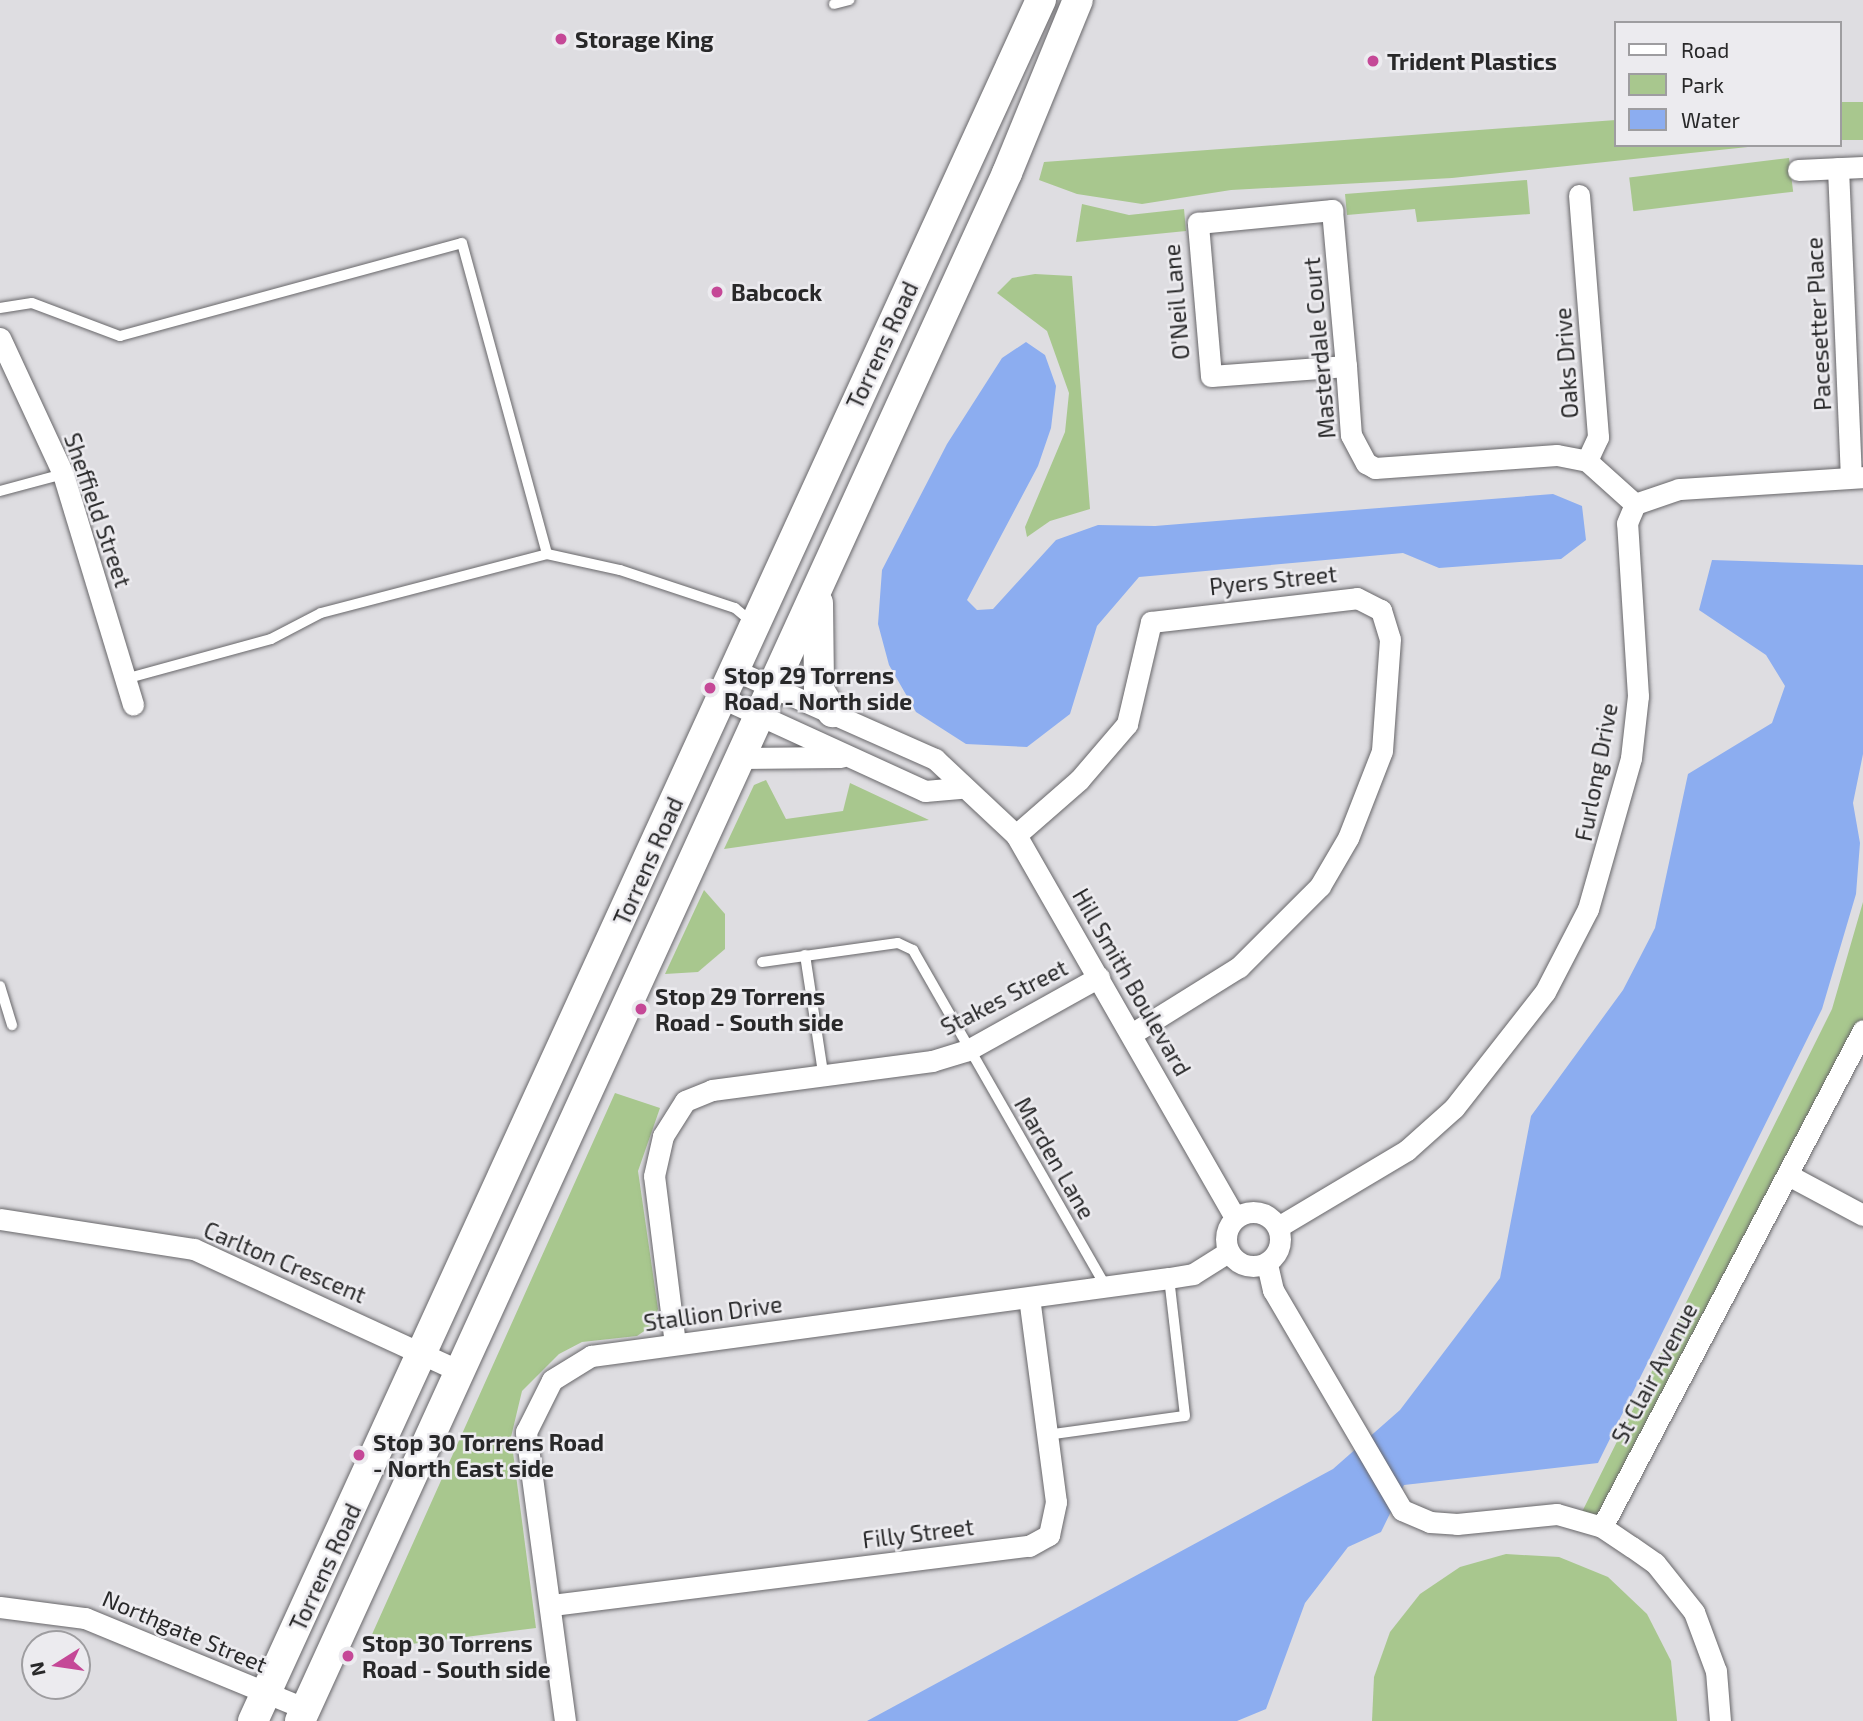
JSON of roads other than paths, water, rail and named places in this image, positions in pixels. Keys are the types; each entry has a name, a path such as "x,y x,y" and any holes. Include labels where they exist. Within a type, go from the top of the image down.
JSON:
{"main road":[{"name":"Torrens Road","path":"253,1721 424,1354 1041,0"},
{"name":"Torrens Road","path":"303,1715 457,1370 1007,173 1079,0"},
{"path":"818,586 815,658 819,690 832,712"}],"street":[{"path":"1798,170 1863,167"},
{"name":"Pacesetter Place","path":"1838,169 1857,476"},
{"name":"Oaks Drive","path":"1579,195 1598,438 1587,461"},
{"name":"Masterdale Court","path":"1332,210 1354,448 1375,468 1557,455 1587,461"},
{"name":"O'Neil Lane","path":"1332,210 1198,223 1209,371 1216,377 1346,366"},
{"name":"Sheffield Street","path":"0,338 63,474 133,705"},
{"path":"1587,461 1635,504 1679,489 1857,476"},
{"name":"Furlong Drive","path":"1278,1227 1407,1150 1454,1108 1545,992 1588,909 1631,758 1638,696 1628,523 1635,504"},
{"name":"Pyers Street","path":"1016,835 1079,780 1126,724 1151,622 1357,598 1381,610 1390,639 1382,751 1348,838 1320,886 1239,967 1133,1033"},
{"name":"Hill Smith Boulevard","path":"734,670 935,759 962,788 1016,835 1133,1033 1235,1218"},
{"path":"722,698 925,791 962,788"},
{"path":"740,758 850,757"},
{"name":"Stakes Street","path":"675,1344 654,1176 667,1128 699,1093 823,1073 932,1061 968,1050 1099,977"},
{"name":"St Clair Avenue","path":"1601,1527 1863,1030"},
{"path":"1788,1175 1863,1215"},
{"path":"1258,1212 1278,1227 1278,1252 1267,1264 1241,1264 1228,1252 1226,1234 1235,1218 1258,1212"},
{"name":"Carlton Crescent","path":"0,1220 194,1249 457,1370"},
{"name":"Stallion Drive","path":"565,1721 552,1605 526,1432 536,1404 552,1380 591,1356 1194,1274 1228,1252"},
{"path":"1267,1264 1273,1290 1356,1437 1402,1510 1430,1522 1557,1514 1601,1527 1655,1563 1694,1612 1716,1671 1720,1721"},
{"name":"Filly Street","path":"552,1605 1029,1546 1049,1535 1056,1502 1029,1298"},
{"name":"Northgate Street","path":"0,1606 85,1618 266,1693 303,1715"}],"lane":[{"path":"834,4 849,0"},
{"path":"0,308 32,303 120,336 462,243 547,554"},
{"path":"0,491 63,474"},
{"path":"125,679 271,639 321,612 547,554 620,570 735,608 755,624"},
{"name":"Marden Lane","path":"762,962 898,943 913,950 1106,1287"},
{"path":"805,955 823,1073"},
{"path":"0,986 12,1025"},
{"path":"1046,1435 1185,1416 1169,1278"}],"water":[{"path":"1026,342 1045,355 1056,386 1051,428 1038,466 967,600 977,610 993,609 1056,540 1098,525 1155,526 1553,494 1582,506 1586,540 1561,559 1439,568 1403,553 1139,577 1097,626 1070,714 1027,747 966,744 916,712 889,665 878,624 882,570 947,444 1002,358"},
{"path":"1712,560 1863,565 1863,754 1853,803 1860,843 1856,894 1822,1009 1598,1463 1404,1485 1381,1532 1348,1547 1305,1603 1266,1709 1237,1721 867,1721 1333,1469 1400,1410 1500,1278 1531,1116 1623,990 1655,928 1688,774 1772,723 1785,686 1766,655 1699,610"}],"place":[{"name":"Storage King","path":"561,39"},
{"name":"Trident Plastics","path":"1373,61"},
{"name":"Babcock","path":"717,292"},
{"name":"Stop 29 Torrens Road - North side","path":"710,688"},
{"name":"Stop 29 Torrens Road - South side","path":"641,1009"},
{"name":"Stop 30 Torrens Road - North East side","path":"359,1455"},
{"name":"Stop 30 Torrens Road - South side","path":"348,1656"}]}
